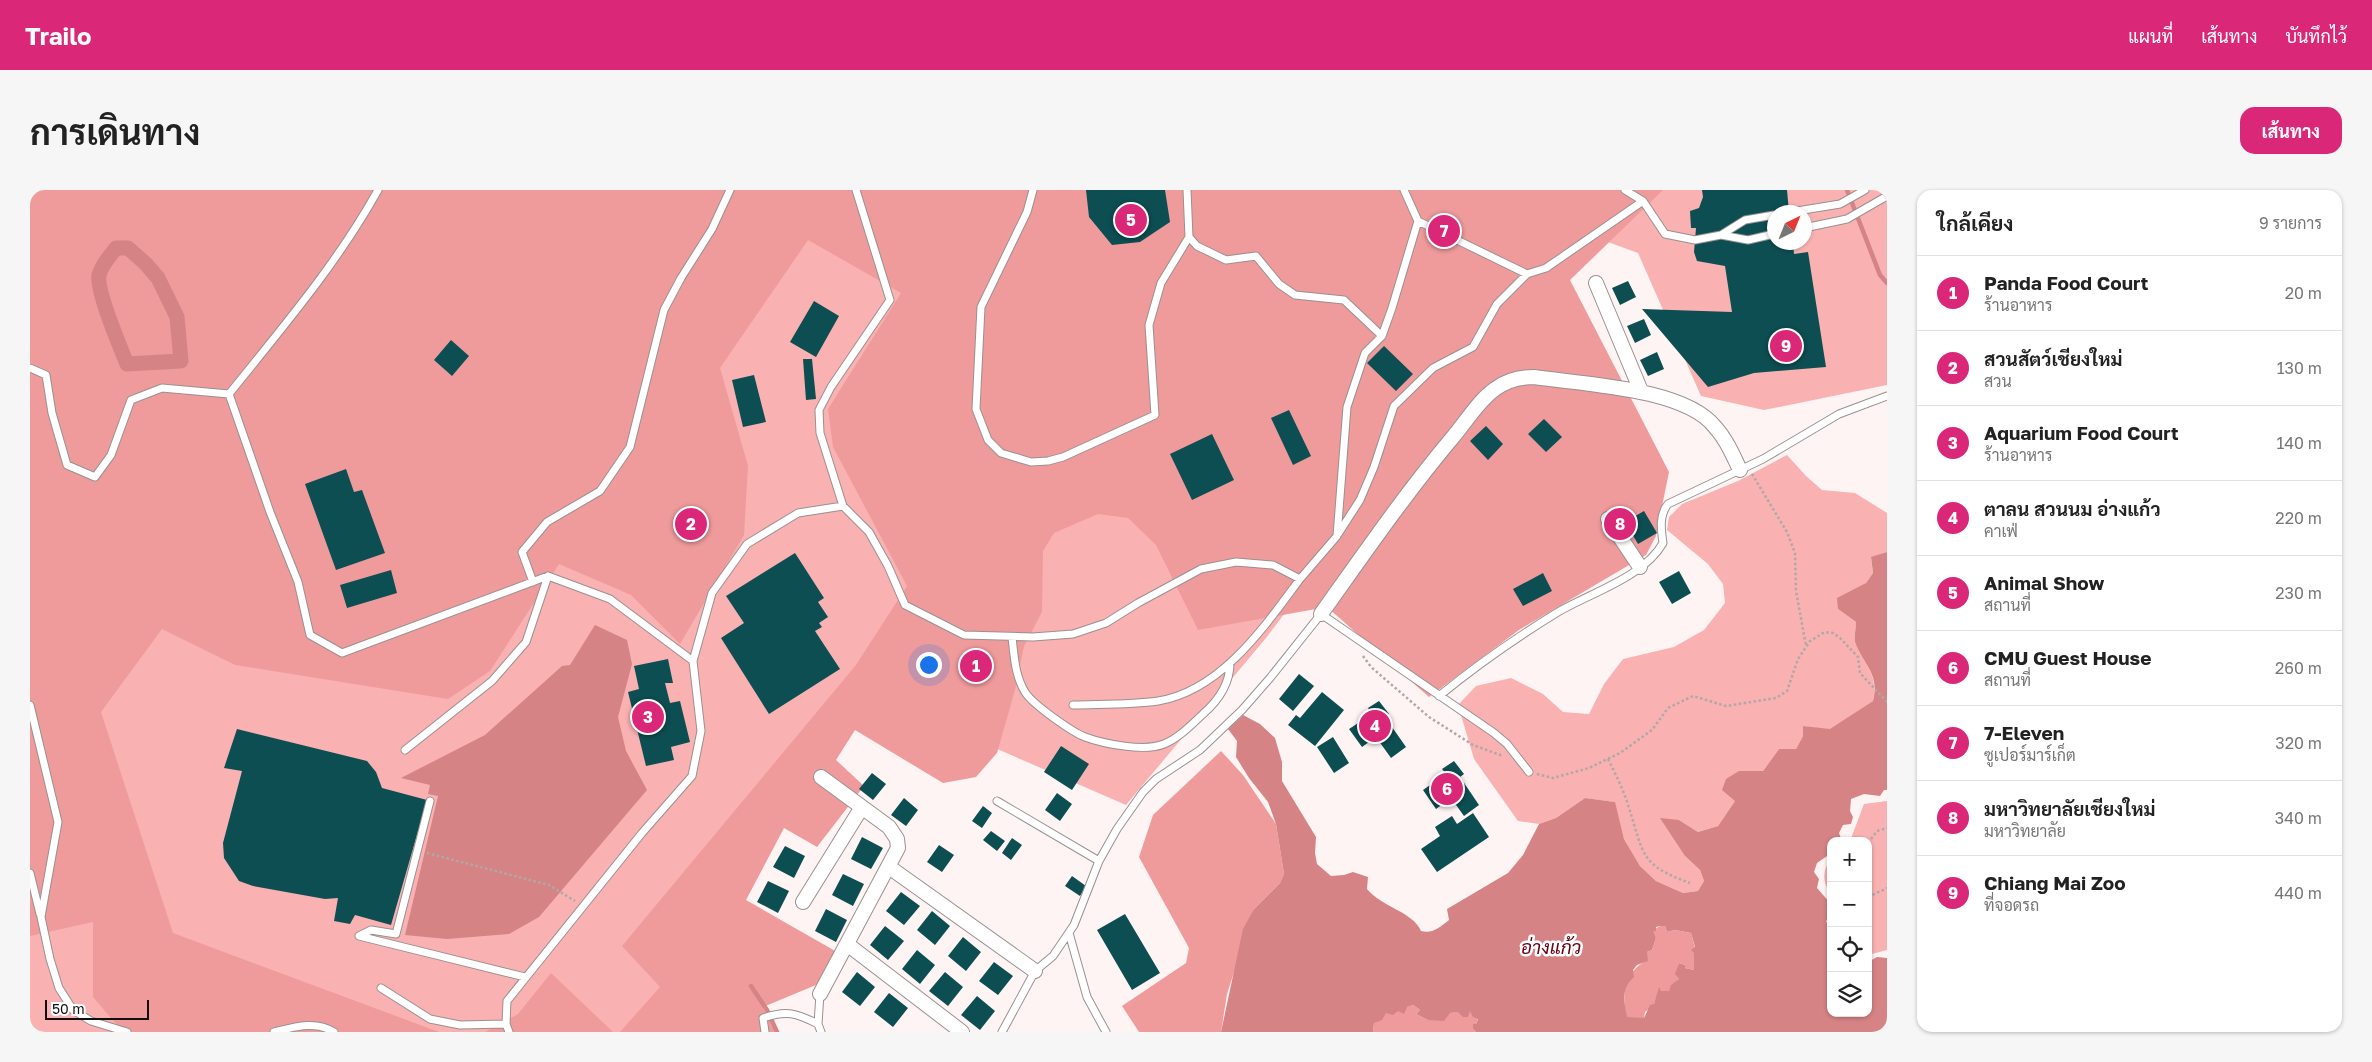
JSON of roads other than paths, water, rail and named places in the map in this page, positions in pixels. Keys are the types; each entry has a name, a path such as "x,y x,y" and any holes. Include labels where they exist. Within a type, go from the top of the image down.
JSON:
{"street":[{"path":"1596,283 1641,392"},
{"path":"1322,614 1379,532 1430,466 1494,390 1520,377 1534,377 1641,392 1669,400 1704,416 1715,426 1744,468"},
{"path":"1608,519 1640,567"},
{"path":"820,994 898,848 897,839 889,827 821,777"},
{"path":"803,902 862,807"},
{"path":"889,867 1035,971"},
{"path":"847,944 962,1032"}],"lane":[{"path":"229,394 308,296 350,238 378,190"},
{"path":"533,582 522,552 547,522 600,491 630,447 664,310 681,278 712,230 730,190"},
{"path":"856,190 890,300 830,387 819,410 820,433 843,506 869,532 888,566 905,605 964,635 1033,638 1073,634 1106,623 1138,603 1201,569 1236,562 1273,565 1300,579"},
{"path":"1033,190 1027,212 981,307 976,409 988,440 1001,453 1031,462 1048,461 1063,457 1155,415 1148,325 1161,283 1189,237 1187,190"},
{"path":"1404,190 1418,221 1527,274"},
{"path":"1625,190 1643,201 1666,234 1695,240 1721,235 1745,220 1767,216"},
{"path":"1812,208 1840,204 1865,190"},
{"path":"1812,226 1847,219 1887,196"},
{"path":"1073,705 1159,700 1192,690 1230,663 1263,629 1300,579 1337,536 1360,500 1374,467 1394,406 1433,368 1473,347 1497,304 1527,274 1553,264 1643,201"},
{"path":"1337,536 1347,407 1365,354 1382,336 1418,221"},
{"path":"1721,235 1748,240 1767,236"},
{"path":"1189,237 1197,246 1226,260 1256,256 1279,284 1295,295 1344,300 1382,336"},
{"path":"30,368 46,375 52,413 67,465 95,477 111,455 131,400 162,388 229,394"},
{"path":"229,394 270,512 298,582 310,635 342,652 548,576 610,599 693,661"},
{"path":"1439,696 1499,651 1552,617 1640,567 1652,558 1662,543 1662,520 1668,504 1744,468 1839,414 1887,396"},
{"path":"509,1032 506,1024 507,1001 642,833 692,776 701,732 693,661 712,593 747,544 798,514 843,506"},
{"path":"405,750 492,681 526,642 548,576"},
{"path":"1002,1032 1035,971 1053,956 1074,925 1100,861 1117,829 1143,792 1156,779 1200,750 1220,732 1270,678 1322,614 1494,733 1507,744 1529,772"},
{"path":"1012,637 1016,668 1025,692 1047,713 1085,737 1138,748 1163,745 1182,733 1206,712 1221,693 1230,677 1230,663"},
{"path":"30,705 58,822 40,917"},
{"path":"430,801 396,934 371,930 360,936 525,977"},
{"path":"997,801 1100,861"},
{"path":"30,874 50,959 59,988 73,1010 91,1021 127,1032"},
{"path":"1069,933 1087,996 1106,1032"},
{"path":"381,988 430,1019 460,1025 506,1024"},
{"path":"820,994 818,1024 821,1032"},
{"path":"765,1032 763,1018 781,1012 801,1015 818,1024"},
{"path":"274,1032 304,1025 328,1028 334,1032"}],"water":[{"name":"อ่างแก้ว","path":"1887,552 1887,790 1884,790 1880,796 1864,794 1851,799 1850,811 1853,817 1851,824 1843,825 1839,833 1840,837 1827,837 1827,856 1817,863 1814,872 1819,879 1817,888 1827,899 1827,1017 1872,1017 1872,960 1877,957 1887,958 1887,1032 1476,1032 1473,1029 1473,1024 1476,1024 1478,1019 1473,1017 1470,1011 1468,1017 1463,1017 1458,1012 1450,1013 1444,1021 1428,1020 1416,1014 1420,1010 1413,1005 1407,1007 1404,1014 1398,1011 1393,1015 1386,1013 1382,1020 1374,1023 1373,1032 1221,1032 1243,929 1254,909 1280,883 1284,874 1276,824 1268,802 1249,778 1236,757 1237,741 1228,729 1243,715 1260,724 1275,738 1282,762 1282,781 1316,837 1315,853 1317,864 1331,876 1353,872 1368,877 1367,889 1373,895 1411,919 1421,931 1429,932 1439,927 1449,920 1447,909 1508,873 1523,855 1539,824 1556,818 1585,798 1615,802 1624,839 1640,866 1656,881 1683,893 1698,891 1704,881 1700,870 1685,856 1660,818 1679,820 1698,832 1718,826 1735,801 1722,790 1726,779 1739,771 1763,771 1779,749 1796,749 1803,736 1803,726 1830,729 1873,701 1875,691 1872,676 1855,642 1856,622 1838,609 1837,598 1866,583 1873,573 1871,557","holes":["1665,926 1667,932 1675,930 1691,933 1695,947 1691,950 1694,953 1694,970 1685,968 1685,965 1679,963 1675,974 1679,979 1671,985 1669,991 1661,991 1659,987 1654,1004 1650,1005 1644,1018 1627,1017 1625,991 1634,977 1633,970 1637,965 1648,961 1647,952 1652,950 1656,938 1653,931 1656,931 1656,927"]},
{"path":"595,625 627,640 632,664 618,717 626,751 647,790 539,917 509,934 447,939 405,935 438,796 428,794 430,785 401,778 485,735 562,666 570,665"}],"waterway":[{"path":"1847,190 1880,275 1887,283"},
{"path":"116,248 128,248 158,278 177,317 181,361 127,364 109,319 99,283 102,267 116,248"},
{"path":"751,986 767,1010 777,1032"}],"place":[{"name":"Animal Show","path":"1131,220"},
{"name":"7-Eleven","path":"1444,231"},
{"name":"Chiang Mai Zoo","path":"1786,346"},
{"name":"สวนสัตว์เชียงใหม่","path":"691,524"},
{"name":"มหาวิทยาลัยเชียงใหม่","path":"1620,524"},
{"name":"Panda Food Court","path":"976,666"},
{"name":"Aquarium Food Court","path":"648,717"},
{"name":"ตาลน สวนนม อ่างแก้ว","path":"1375,726"},
{"name":"CMU Guest House","path":"1447,789"}]}
